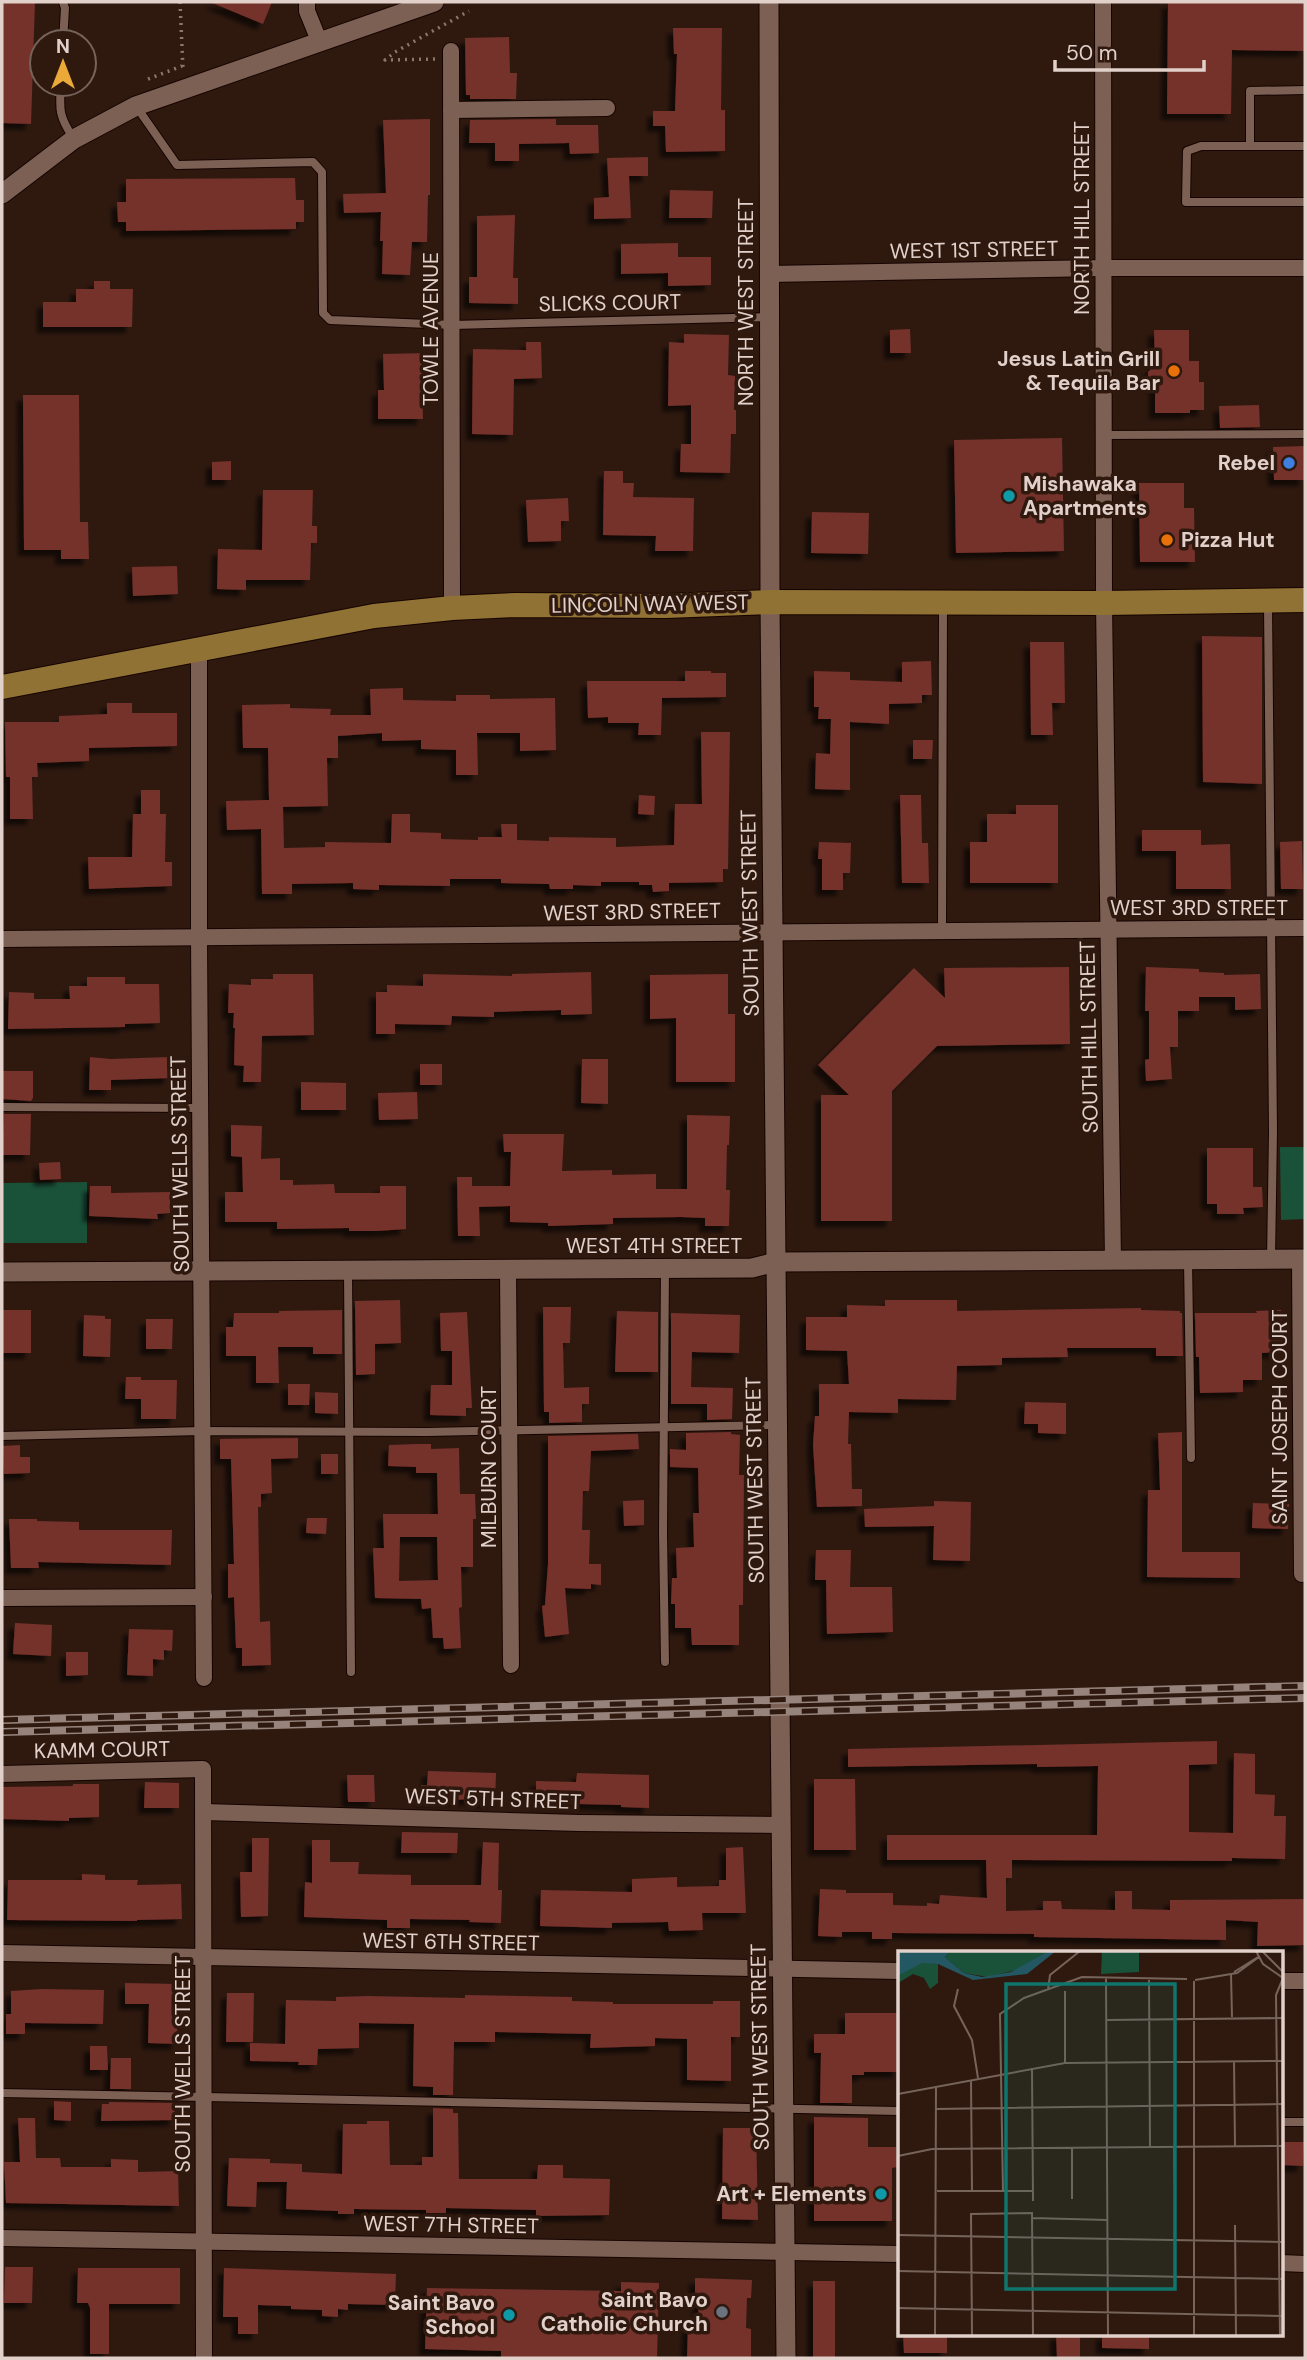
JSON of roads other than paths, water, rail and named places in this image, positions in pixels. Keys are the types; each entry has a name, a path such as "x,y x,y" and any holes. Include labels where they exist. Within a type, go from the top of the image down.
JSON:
{"main road":[{"name":"LINCOLN WAY WEST","path":"2,687 374,616 452,608 770,602 1104,603 1305,600"}],"street":[{"path":"307,2 307,11 320,43"},
{"path":"2,194 74,139 136,106 434,2"},
{"name":"NORTH WEST STREET","path":"769,2 770,602"},
{"name":"NORTH HILL STREET","path":"1103,2 1104,603"},
{"name":"TOWLE AVENUE","path":"451,55 452,608"},
{"path":"451,110 607,108"},
{"name":"WEST 1ST STREET","path":"769,274 1103,268 1305,268"},
{"name":"SOUTH WEST STREET","path":"770,602 786,2358"},
{"name":"SOUTH HILL STREET","path":"1104,603 1113,1261"},
{"name":"SOUTH WELLS STREET","path":"199,650 204,1678"},
{"name":"WEST 3RD STREET","path":"2,939 1305,928"},
{"name":"WEST 4TH STREET","path":"2,1272 752,1268 776,1262 1303,1259"},
{"name":"SAINT JOSEPH COURT","path":"1302,1574 1303,1259"},
{"name":"MILBURN COURT","path":"508,1269 511,1665"},
{"path":"2,1598 204,1597"},
{"name":"SOUTH WELLS STREET","path":"203,1769 204,2358"},
{"name":"KAMM COURT","path":"2,1774 203,1769"},
{"name":"WEST 5TH STREET","path":"204,1812 579,1823 781,1825"},
{"name":"WEST 6TH STREET","path":"2,1953 898,1971"},
{"path":"1282,1981 1305,1981"},
{"name":"WEST 7TH STREET","path":"2,2238 898,2254"},
{"path":"1282,2263 1305,2264"}],"lane":[{"path":"63,2 64,28"},
{"path":"1250,146 1250,91 1305,90"},
{"path":"60,98 62,122 74,139"},
{"name":"SLICKS COURT","path":"136,106 177,165 313,162 323,172 323,313 330,320 453,325 769,317"},
{"path":"1305,146 1202,146 1187,151 1186,202 1305,202"},
{"path":"1104,435 1305,434"},
{"path":"1268,601 1272,928 1271,1260"},
{"path":"942,931 943,603"},
{"path":"2,1107 200,1108"},
{"path":"1188,1260 1191,1458"},
{"path":"665,1268 665,1662"},
{"path":"348,1271 351,1672"},
{"path":"2,1436 201,1431 349,1433 777,1425"},
{"path":"2,2092 898,2111"},
{"path":"1282,2122 1305,2122"}],"railway":[{"path":"2,1720 1305,1686"},
{"path":"2,1732 1305,1698"}],"place":[{"name":"Jesus Latin Grill & Tequila Bar","path":"1174,371"},
{"name":"Rebel","path":"1289,463"},
{"name":"Mishawaka Apartments","path":"1009,496"},
{"name":"Pizza Hut","path":"1167,540"},
{"name":"Art + Elements","path":"881,2194"},
{"name":"Saint Bavo Catholic Church","path":"722,2312"},
{"name":"Saint Bavo School","path":"509,2315"}]}
